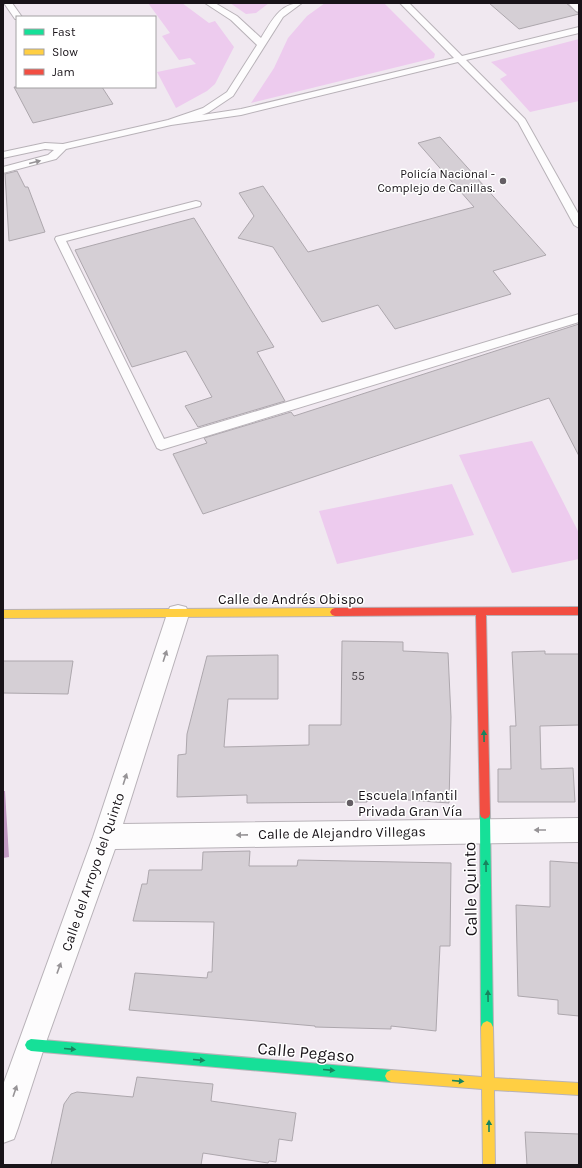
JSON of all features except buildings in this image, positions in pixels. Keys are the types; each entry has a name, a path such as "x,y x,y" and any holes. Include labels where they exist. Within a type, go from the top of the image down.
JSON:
{"street":[{"name":"Calle de Andrés Obispo","path":"3,614 579,611"},
{"name":"Calle Quinto","path":"481,612 489,1165"},
{"name":"Calle del Arroyo del Quinto","path":"3,1128 31,1045 106,837 178,614"},
{"name":"Calle de Alejandro Villegas","path":"106,837 579,830"},
{"name":"Calle Pegaso","path":"31,1045 489,1084 579,1090"}],"lane":[{"path":"8,3 17,16"},
{"path":"209,3 234,18 262,44"},
{"path":"171,122 206,110 230,94 280,15 298,3"},
{"path":"404,3 522,121 579,225"},
{"path":"572,3 579,9"},
{"path":"3,155 45,146 63,147 171,122 241,112 579,30"},
{"path":"3,170 52,158 63,147"},
{"path":"196,204 60,239 161,445 579,318"}],"shaded area":[{"path":"148,3 182,3 209,23 215,21 234,47 215,84 207,91 176,108 157,72 196,64 190,58 179,60 162,36 170,33"},
{"path":"230,3 269,3 256,13 246,14"},
{"path":"325,3 384,3 435,54 434,58 251,103 274,68 288,38 307,16"},
{"path":"579,39 579,101 530,112 500,79 507,75 491,62"},
{"path":"532,441 579,533 579,559 512,573 459,455"},
{"path":"452,484 474,535 337,564 319,511"},
{"path":"3,791 5,791 9,857 3,858"}],"traffic: fast":[{"path":"485,814 487,1027"},
{"path":"31,1045 391,1076"}],"traffic: slow":[{"path":"3,614 335,612"},
{"path":"487,1027 489,1165"},
{"path":"391,1076 489,1084 579,1089"}],"traffic: jam":[{"path":"335,612 579,611"},
{"path":"481,612 485,814"}],"place":[{"name":"Policía Nacional - Complejo de Canillas.","path":"503,181"},
{"name":"Escuela Infantil Privada Gran Vía","path":"350,803"}]}
